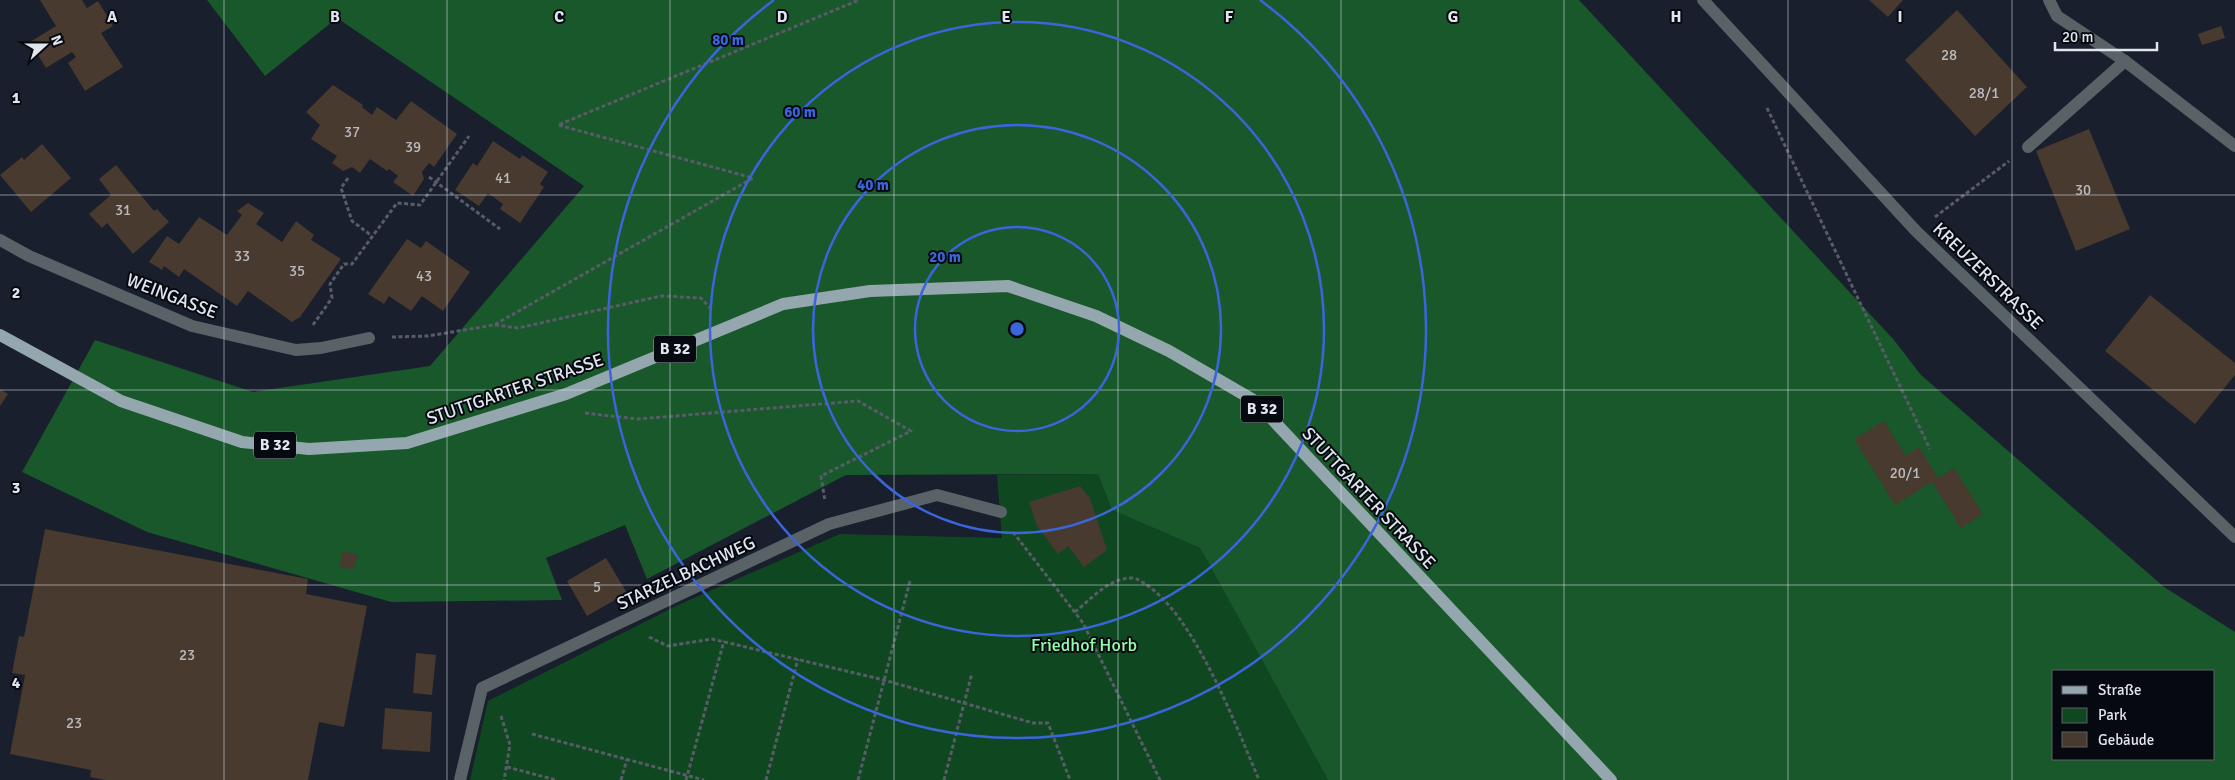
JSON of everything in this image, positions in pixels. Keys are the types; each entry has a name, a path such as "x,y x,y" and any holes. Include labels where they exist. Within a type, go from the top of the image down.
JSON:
{"main road":[{"name":"STUTTGARTER STRASSE","path":"0,335 121,401 242,442 309,449 407,443 566,394 783,304 870,291 1008,286 1096,316 1169,351 1255,401 1611,780"}],"street":[{"name":"KREUZERSTRASSE","path":"1704,0 1916,231 2235,537"},
{"path":"2049,0 2057,16 2125,61 2235,146"},
{"path":"2028,147 2125,61"},
{"name":"WEINGASSE","path":"0,240 29,256 192,326 296,350 321,348 369,338"},
{"name":"STARZELBACHWEG","path":"491,684 829,524 937,496 1001,512"},
{"path":"460,780 482,688 491,684"}],"path":[{"path":"494,325 753,178 558,125 859,0"},
{"path":"1763,99 1930,449"},
{"path":"296,350 332,298 330,284 344,264 352,264 397,203 420,205 469,136"},
{"path":"1916,231 2028,147"},
{"path":"429,177 500,229"},
{"path":"348,178 342,188 352,222 372,236"},
{"path":"369,338 428,336 494,325 518,328 661,296 701,298 728,326"},
{"path":"579,412 638,419 858,401 911,431 821,476 829,524"},
{"path":"1001,512 1011,529 1083,623 1160,780"},
{"path":"1074,612 1114,581 1134,577 1166,600 1184,623 1210,671 1260,780"},
{"path":"858,780 910,581"},
{"path":"620,623 668,646 712,639 724,641 884,680 1033,723 1048,722 1070,780"},
{"path":"686,780 724,641"},
{"path":"766,780 798,659"},
{"path":"944,780 972,673"},
{"path":"491,684 510,745 504,780"},
{"path":"532,734 704,780"},
{"path":"621,780 627,759"},
{"path":"507,767 556,780"}],"green space":[{"path":"207,0 1579,0 1894,340 1921,375 2164,587 2235,632 2235,780 1328,780 1200,548 1112,510 1098,474 846,475 647,579 625,525 546,558 562,600 391,602 147,532 22,472 95,340 253,392 430,366 584,186 337,18 265,76"},
{"name":"Friedhof Horb","path":"1098,474 1112,510 1200,548 1328,780 470,780 488,701 678,605 840,534 1002,538 997,475"}],"building":[{"path":"40,0 82,0 87,8 98,1 113,26 101,33 123,67 85,91 68,63 76,57 72,52 46,68 30,42 56,26"},
{"path":"1869,0 1903,0 1888,17"},
{"path":"1957,10 2027,87 1975,136 1905,60"},
{"path":"2221,26 2225,38 2202,45 2198,34"},
{"path":"333,85 363,105 362,107 372,115 377,107 396,120 411,101 457,134 434,167 429,163 422,172 424,179 413,196 393,182 398,176 370,159 360,173 352,167 343,171 332,163 337,156 311,139 320,125 306,112"},
{"path":"2089,129 2130,229 2076,251 2036,151"},
{"path":"493,141 520,159 522,155 548,172 540,184 544,187 520,223 500,209 503,204 488,193 479,206 455,190 473,163 477,166"},
{"path":"42,144 71,178 31,212 0,175 22,157 24,160"},
{"path":"116,165 154,211 157,209 169,222 133,254 107,223 102,228 89,214 111,195 99,179"},
{"path":"248,203 264,213 256,224 282,242 296,221 314,235 311,240 341,259 300,317 292,322 248,291 237,306 184,269 179,277 164,266 162,270 149,262 167,236 179,244 199,217 227,235 242,215 237,211"},
{"path":"407,239 421,248 426,241 470,272 443,311 422,296 411,311 389,296 384,304 368,294"},
{"path":"2150,295 2235,363 2235,375 2195,424 2105,351"},
{"path":"0,389 8,394 0,406"},
{"path":"1884,421 1906,456 1919,447 1938,478 1954,468 1983,514 1961,528 1932,482 1895,505 1854,439"},
{"path":"1080,486 1090,498 1107,550 1084,567 1068,546 1058,554 1037,526 1029,502"},
{"path":"45,529 308,579 306,594 367,606 344,727 319,722 308,780 105,780 90,777 91,770 10,754 25,675 12,673 19,636 24,637"},
{"path":"343,551 358,555 353,570 339,566"},
{"path":"606,558 627,593 587,616 567,581"},
{"path":"416,653 436,655 432,695 413,693"},
{"path":"385,708 432,712 430,752 382,749"}]}
